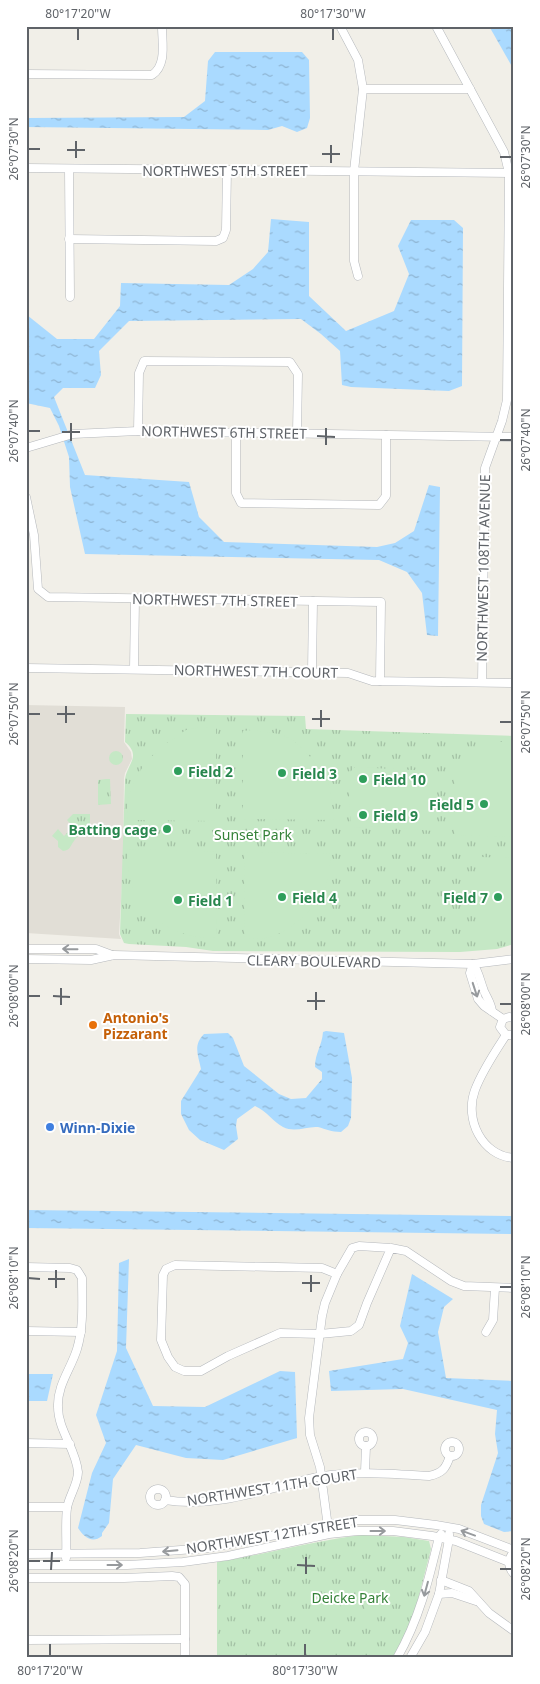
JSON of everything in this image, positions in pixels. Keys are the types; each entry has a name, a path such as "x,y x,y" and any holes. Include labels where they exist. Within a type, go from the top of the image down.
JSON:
{"street":[{"path":"26,74 152,76 162,64 162,26"},
{"path":"340,26 358,60 363,89 354,171 354,261 358,276"},
{"name":"NORTHWEST 108TH AVENUE","path":"436,26 504,152 511,173 507,400 502,421 485,468 482,682"},
{"path":"363,89 470,89"},
{"name":"NORTHWEST 5TH STREET","path":"26,168 511,173"},
{"path":"69,169 70,297"},
{"path":"69,240 216,241 223,238 226,230 227,170"},
{"path":"138,431 139,374 144,361 290,362 298,374 297,433"},
{"name":"NORTHWEST 6TH STREET","path":"26,448 73,434 138,431 514,437"},
{"path":"236,433 236,494 242,503 379,505 386,496 386,435"},
{"path":"26,497 30,536"},
{"name":"NORTHWEST 7TH STREET","path":"30,536 38,589 48,597 381,602 380,681"},
{"path":"134,669 135,599"},
{"path":"312,601 312,672"},
{"name":"NORTHWEST 7TH COURT","path":"26,668 348,673 372,681 514,683"},
{"name":"CLEARY BOULEVARD","path":"26,948 96,949 114,956"},
{"name":"CLEARY BOULEVARD","path":"26,959 91,960 114,956 473,964 514,959"},
{"path":"473,964 470,973 478,999 484,1006 503,1019"},
{"path":"503,1019 514,1018"},
{"path":"503,1019 500,1027 510,1035 475,1090 472,1112 482,1141 491,1150 500,1155 514,1158"},
{"path":"329,1534 321,1476 310,1435 309,1418 325,1303 337,1274 352,1248 359,1246 406,1251 451,1281 464,1286 514,1288"},
{"path":"337,1274 322,1268 175,1265 166,1270 163,1275 161,1340 168,1357 175,1367 184,1371 201,1371 280,1332 320,1334 350,1331 359,1324 391,1248"},
{"path":"26,1267 70,1268 77,1270 82,1278 81,1332 76,1352 63,1380 58,1408 76,1458 78,1474 67,1507 66,1565"},
{"path":"486,1332 493,1320 495,1288"},
{"path":"26,1331 81,1332"},
{"path":"26,1443 70,1444"},
{"path":"365,1472 366,1446"},
{"name":"NORTHWEST 11TH COURT","path":"165,1500 181,1503 252,1494 321,1476 365,1472 429,1476 438,1474 446,1466 450,1456"},
{"path":"26,1507 67,1507"},
{"name":"NORTHWEST 12TH STREET","path":"26,1554 140,1553 208,1548 354,1520 395,1520 458,1529 514,1551 509,1562 450,1539 392,1531 358,1531 329,1534 228,1556 184,1562 127,1565 26,1565"},
{"path":"397,1658 408,1639 423,1601 439,1537 447,1527"},
{"path":"410,1658 425,1632 439,1594 450,1539 447,1527"},
{"path":"509,1562 514,1574"},
{"path":"26,1578 172,1576 179,1578 184,1584 185,1658"},
{"path":"441,1580 469,1591 489,1613 514,1631"},
{"path":"439,1594 452,1593 478,1602"},
{"path":"26,1640 185,1639"}],"shaded area":[{"path":"26,705 125,707 124,742 131,752 132,759 124,779 123,867 119,934 121,939 26,933"}],"green space":[{"name":"Sunset Park","path":"126,714 305,716 306,729 514,736 514,944 497,949 460,952 213,951 186,947 124,943 120,934 125,779 133,756 130,747 125,742"},
{"name":"Field 2","path":"192,728 216,728 216,821 128,820 127,807 129,795 140,772 156,752 182,732"},
{"name":"Field 3","path":"251,730 285,736 294,741 311,757 329,786 334,820 243,819 243,731"},
{"name":"Field 5","path":"486,742 514,742 514,837 455,835 455,773"},
{"path":"116,751 121,753 123,758 121,763 116,765 111,763 109,758 111,753"},
{"path":"355,767 433,771 437,775 437,828 433,831 378,826 354,828 351,825 349,799 351,771"},
{"path":"110,779 111,804 98,805 98,780"},
{"path":"73,814 90,814 90,827 87,832 77,838 69,849 63,851 58,847 58,841 52,836 58,829 64,836 73,827 67,820"},
{"name":"Field 1","path":"127,849 216,852 217,937 193,936 180,932 169,927 148,912 140,902 132,886"},
{"name":"Field 4","path":"244,852 331,854 327,883 318,900 291,927 274,936 245,938"},
{"name":"Field 7","path":"481,857 514,858 514,936 481,936"},
{"name":"Deicke Park","path":"362,1535 404,1537 429,1541 431,1549 411,1627 392,1658 217,1658 217,1562"},
{"path":"330,1587 340,1587 340,1609 330,1609"},
{"path":"343,1587 353,1587 353,1609 343,1609"},
{"path":"365,1598 376,1598 376,1615 365,1615"},
{"path":"315,1639 326,1639 326,1658 315,1658"}],"water":[{"path":"489,26 514,26 514,70"},
{"path":"215,52 302,52 309,60 310,118 307,128 297,132 282,126 268,130 26,127 26,118 184,117 205,101 208,61"},
{"path":"271,219 309,222 309,296 346,331 394,311 409,274 398,246 411,220 454,220 463,228 462,386 449,391 342,385 340,351 301,319 129,321 99,351 101,375 95,388 63,388 54,397 85,475 189,482 199,517 224,542 377,547 395,543 414,531 429,485 440,487 438,636 427,635 422,593 407,572 379,560 85,554 70,487 69,457 59,426 50,408 26,403 26,295 27,315 57,339 94,339 120,306 121,283 229,285 253,269 268,252"},
{"path":"323,1032 344,1033 352,1078 351,1118 348,1126 341,1132 318,1127 287,1129 255,1106 237,1119 238,1139 224,1150 200,1140 189,1130 181,1114 181,1101 201,1069 197,1046 204,1034 228,1033 233,1038 244,1066 279,1094 291,1099 306,1098 322,1079 322,1072 315,1067 315,1062"},
{"path":"26,1210 514,1216 514,1234 26,1228"},
{"path":"129,1259 126,1348 153,1406 205,1407 280,1371 295,1372 297,1438 223,1460 186,1458 136,1445 113,1479 109,1523 102,1536 92,1539 86,1537 78,1528 92,1473 106,1443 96,1415 117,1351 119,1263"},
{"path":"412,1274 453,1299 444,1307 438,1332 446,1378 514,1381 514,1531 504,1532 484,1524 481,1516 481,1505 498,1453 495,1434 497,1410 403,1389 331,1391 329,1371 403,1359 408,1343 400,1326"},
{"path":"26,1374 53,1374 47,1401 26,1401"}],"place":[{"name":"Field 2","path":"178,771"},
{"name":"Field 3","path":"282,773"},
{"name":"Field 10","path":"363,779"},
{"name":"Field 5","path":"484,804"},
{"name":"Field 9","path":"363,815"},
{"name":"Batting cage","path":"167,829"},
{"name":"Field 4","path":"282,897"},
{"name":"Field 7","path":"498,897"},
{"name":"Field 1","path":"178,900"},
{"name":"Antonio's Pizzarant","path":"93,1025"},
{"name":"Winn-Dixie","path":"50,1127"}]}
